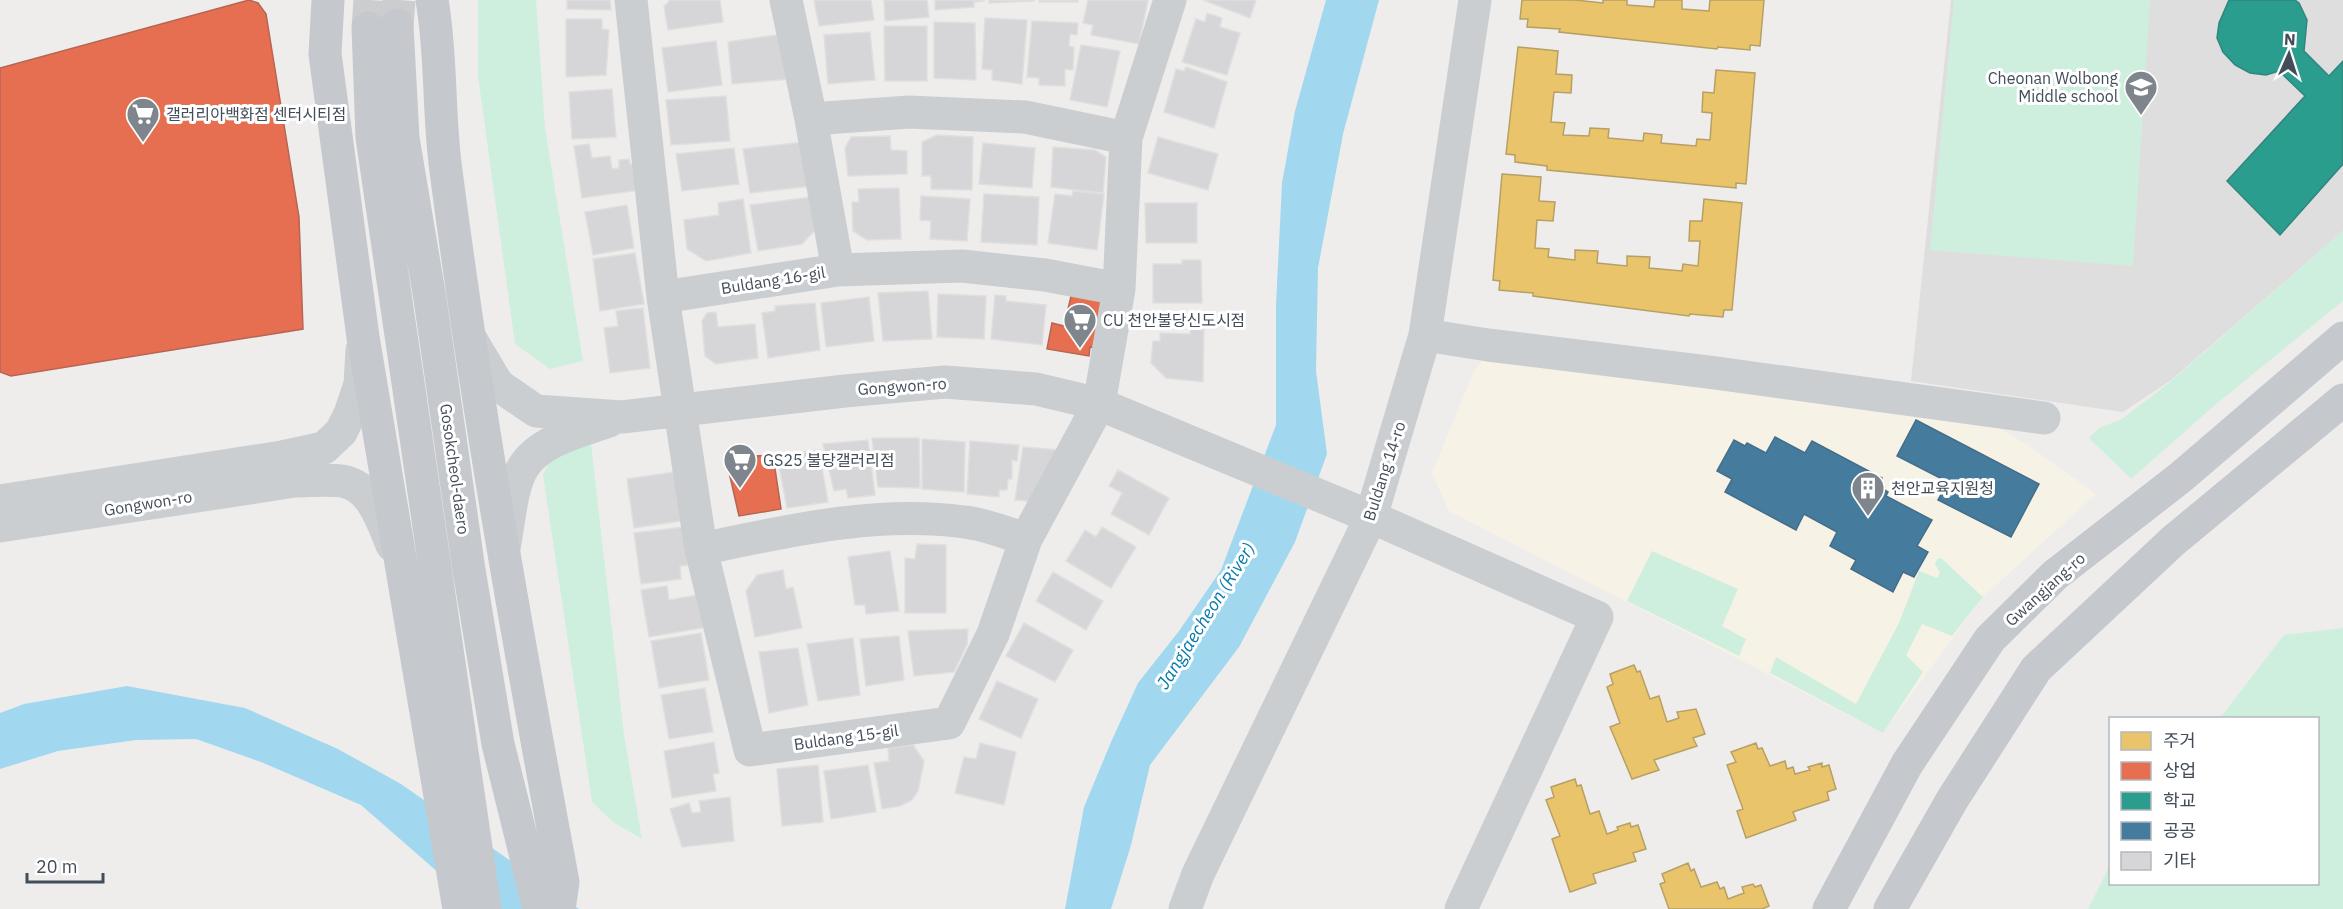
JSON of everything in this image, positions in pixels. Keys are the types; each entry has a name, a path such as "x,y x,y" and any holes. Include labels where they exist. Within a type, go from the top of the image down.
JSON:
{"main road":[{"path":"423,0 438,32"},
{"path":"432,0 438,32 445,169 503,555 563,882 559,909"},
{"path":"438,32 441,0"},
{"path":"334,3 324,54 363,337 459,909"},
{"name":"Gosokcheol-daero","path":"485,909 372,137 383,26 430,299 498,744 539,909"},
{"name":"Gwangjang-ro","path":"1829,909 1907,764 1990,639 2055,575 2181,477 2343,338"},
{"path":"1890,909 1952,800 2036,669 2174,541 2343,400"}],"street":[{"path":"631,0 663,297 681,410"},
{"name":"Buldang 16-gil","path":"663,297 838,270 811,119 786,0"},
{"path":"1099,404 1119,289 1126,138 1170,0"},
{"name":"Buldang 14-ro","path":"1185,909 1198,873 1371,517 1425,335 1475,0"},
{"path":"811,119 909,112 1025,117 1126,138"},
{"path":"838,270 962,266 1045,275 1119,289"},
{"path":"1425,335 2044,418"},
{"path":"288,469 324,448 341,432 360,384 363,337"},
{"path":"470,338 498,385 536,411 622,417"},
{"name":"Gongwon-ro","path":"622,417 845,391 945,382 1036,389 1099,404 1371,517"},
{"name":"Buldang 15-gil","path":"681,410 701,549 750,750 949,723 993,634 1026,539 1099,404"},
{"path":"503,555 516,484 524,465 550,442 622,417"},
{"path":"288,469 344,482 366,494 375,506 400,562"},
{"name":"Gongwon-ro","path":"0,501 288,469"},
{"name":"Gongwon-ro","path":"0,525 288,469"},
{"path":"1371,517 1597,617 1461,909"},
{"path":"701,549 843,523 907,518 966,522 1026,539"}],"shaded area":[{"name":"Cheonan Wolbong Middle school","path":"1951,0 2343,0 2343,231 2170,381 2123,412 1911,381"},
{"path":"1485,358 1997,427 2026,444 2096,494 1983,597 1883,733 1449,511 1432,473 1474,371"}],"green space":[{"path":"478,0 536,0 545,128 583,361 550,369 515,344 478,76"},
{"path":"1954,0 2150,0 2133,266 1930,250"},
{"path":"2343,231 2343,301 2215,405 2131,479 2089,438 2099,428 2122,419 2170,382"},
{"path":"591,443 624,735 642,839 613,822 592,802 543,475 556,455 567,449"},
{"path":"1652,551 1738,589 1722,626 1746,639 1739,656 1627,601"},
{"path":"1941,558 1983,597 1952,636 1922,624 1906,655 1923,672 1883,733 1770,673 1776,657 1856,704 1899,623 1919,571 1937,578 1940,573 1935,564 1937,559"},
{"path":"2343,628 2343,909 2088,909 2109,867 2109,885 2319,885 2319,717 2221,717 2284,635"}],"water":[{"name":"Jangjaecheon (River)","path":"1326,0 1379,0 1343,134 1318,268 1316,371 1327,454 1295,542 1239,647 1150,765 1131,845 1111,909 1065,909 1084,807 1111,742 1138,683 1179,631 1221,570 1276,425 1276,305 1282,183 1295,111"},
{"path":"127,686 245,708 338,749 401,784 579,909 480,909 361,805 261,762 196,739 136,740 58,751 0,769 0,713 24,704"}],"building: 주거":[{"path":"1522,0 1575,0 1603,3 1603,0 1627,0 1627,5 1654,7 1655,0 1682,0 1682,9 1709,11 1710,0 1764,0 1760,46 1750,45 1750,50 1718,47 1717,49 1559,32 1560,29 1527,27 1528,19 1520,19"},
{"path":"1518,47 1558,51 1556,74 1572,75 1571,93 1554,92 1551,122 1565,123 1563,135 1589,136 1590,128 1609,129 1608,138 1643,141 1644,133 1662,135 1661,143 1696,146 1697,139 1710,140 1712,113 1702,112 1703,92 1714,93 1716,70 1755,73 1746,184 1736,183 1736,188 1704,185 1547,170 1547,166 1515,162 1515,155 1506,154"},
{"path":"1502,174 1541,177 1539,201 1555,202 1553,221 1537,220 1535,248 1549,249 1548,257 1575,260 1575,250 1598,251 1597,263 1627,266 1627,256 1650,257 1649,268 1682,271 1683,264 1698,266 1700,241 1689,241 1690,221 1702,221 1704,199 1742,203 1732,310 1724,310 1723,317 1690,314 1689,316 1499,290 1500,281 1493,280"},
{"path":"1634,665 1637,672 1640,671 1650,699 1659,696 1667,722 1679,718 1677,712 1696,709 1705,734 1693,738 1697,746 1654,760 1659,770 1632,779 1610,727 1620,723 1607,687 1613,684 1610,674"},
{"path":"1756,743 1758,749 1762,748 1770,766 1785,761 1787,769 1793,767 1795,774 1810,770 1808,767 1822,763 1822,767 1829,765 1836,789 1827,792 1829,800 1793,812 1796,820 1746,838 1737,811 1743,809 1727,765 1736,762 1731,752"},
{"path":"1575,779 1577,786 1581,785 1590,814 1599,811 1607,834 1618,830 1617,827 1630,823 1631,827 1638,825 1646,849 1633,853 1636,861 1593,874 1596,883 1570,892 1552,839 1560,836 1546,800 1554,797 1551,787"},
{"path":"1688,863 1691,871 1694,869 1701,887 1717,882 1720,889 1724,887 1728,899 1744,893 1742,887 1753,884 1755,887 1761,885 1769,906 1762,909 1669,909 1660,884 1665,882 1662,874"}],"building: 상업":[{"name":"갤러리아백화점 센터시티점","path":"249,0 258,3 266,14 299,217 303,329 11,376 0,372 0,68"},
{"path":"1072,292 1104,303 1098,349 1090,347 1089,356 1047,349 1052,323 1064,326"},
{"path":"773,455 781,509 739,516 729,472 742,470 740,457"}],"building: 학교":[{"path":"2229,0 2295,0 2299,3 2307,20 2304,51 2329,76 2343,61 2343,164 2280,235 2227,181 2305,96 2279,71 2266,75 2250,73 2235,65 2223,52 2217,38 2219,23"}],"building: 공공":[{"path":"1916,420 2039,484 2011,537 1938,500 1948,482 1897,456"},
{"name":"천안교육지원청","path":"1775,437 1805,453 1812,441 1882,478 1878,486 1888,492 1886,496 1932,520 1917,546 1928,552 1914,577 1903,572 1893,592 1851,569 1856,560 1830,546 1837,532 1804,514 1796,530 1725,492 1732,479 1717,471 1734,440 1745,446 1747,443 1766,453"}],"building: 기타":[{"path":"567,0 610,0 611,10 567,9"},
{"path":"670,0 720,0 723,22 668,30 664,7"},
{"path":"814,0 871,0 874,20 819,26"},
{"path":"884,0 927,0 929,17 885,21"},
{"path":"935,0 984,1 974,2 974,7 935,10"},
{"path":"989,0 1034,0 1034,1 989,3"},
{"path":"1039,0 1078,0 1078,2 1039,2"},
{"path":"1088,0 1148,0 1139,44 1091,35 1093,25 1083,23"},
{"path":"1203,0 1256,0 1250,18"},
{"path":"1207,13 1222,18 1220,27 1240,33 1227,75 1182,62 1196,19 1205,22"},
{"path":"985,18 1027,20 1022,84 992,80 992,70 982,69"},
{"path":"566,19 602,19 602,29 609,30 606,75 566,77"},
{"path":"1032,21 1078,23 1077,35 1070,34 1069,46 1074,47 1073,70 1065,69 1065,86 1039,85 1039,78 1027,77"},
{"path":"934,22 975,23 976,80 934,78"},
{"path":"884,26 927,26 927,81 885,81"},
{"path":"870,32 875,80 828,84 824,35"},
{"path":"782,34 790,79 732,84 728,42"},
{"path":"716,41 722,85 668,92 662,48"},
{"path":"1081,45 1120,51 1107,107 1070,100"},
{"path":"1186,67 1227,82 1214,128 1164,112 1176,69 1184,71"},
{"path":"612,89 616,137 572,139 569,92"},
{"path":"726,96 730,141 671,145 666,100"},
{"path":"937,135 973,137 972,190 931,189 931,176 922,176 922,142"},
{"path":"890,136 891,150 907,151 907,174 848,176 845,148 851,137"},
{"path":"1158,137 1218,154 1208,190 1148,173"},
{"path":"803,142 811,186 750,193 743,149"},
{"path":"983,143 1035,148 1032,188 979,184"},
{"path":"589,144 592,158 610,156 612,169 619,168 619,160 629,159 630,164 636,164 639,190 582,198 574,146"},
{"path":"1053,147 1095,150 1106,157 1103,193 1051,187"},
{"path":"734,148 739,184 682,191 676,154"},
{"path":"899,188 901,239 867,240 853,231 852,202 859,202 858,189"},
{"path":"1073,191 1104,194 1097,250 1048,243 1055,194 1072,196"},
{"path":"984,194 1039,197 1037,245 981,242"},
{"path":"921,196 970,199 967,241 930,239 931,221 920,220"},
{"path":"811,197 816,229 802,244 758,251 750,205"},
{"path":"743,199 751,253 706,261 687,249 684,220 719,215 718,203"},
{"path":"1145,203 1197,203 1197,243 1146,243"},
{"path":"627,205 634,248 593,255 585,212"},
{"path":"635,253 644,304 600,311 593,259"},
{"path":"1182,260 1201,260 1202,303 1153,303 1153,264 1182,264"},
{"path":"928,291 932,339 883,341 878,293"},
{"path":"938,294 986,296 984,339 937,337"},
{"path":"995,295 1006,296 1006,301 1046,305 1042,345 991,339"},
{"path":"869,297 874,341 826,347 821,303"},
{"path":"815,303 820,350 768,358 762,313 775,311 775,306"},
{"path":"643,308 650,368 610,373 604,328 618,326 616,311"},
{"path":"716,312 718,327 755,324 758,358 716,364 705,356 702,321 707,313"},
{"path":"1191,320 1204,320 1203,382 1166,378 1151,363 1153,341 1160,341 1160,333 1190,334"},
{"path":"872,438 919,438 920,488 878,487"},
{"path":"922,439 965,442 964,492 922,489"},
{"path":"868,440 875,495 848,498 846,489 834,491 823,444"},
{"path":"970,441 1019,445 1017,461 1012,460 1012,479 1008,479 1007,490 999,490 999,497 967,494"},
{"path":"1023,447 1059,450 1046,503 1015,500"},
{"path":"819,450 828,502 787,508 777,455"},
{"path":"1118,470 1169,498 1149,535 1111,514 1122,493 1109,486"},
{"path":"674,472 681,521 634,528 627,479"},
{"path":"683,527 688,565 680,566 681,579 641,584 634,533"},
{"path":"1102,527 1136,547 1111,588 1066,561 1085,530 1096,537"},
{"path":"917,544 946,545 946,613 905,613 905,558 915,559"},
{"path":"890,551 899,611 866,614 865,605 855,605 848,557"},
{"path":"783,570 786,589 793,587 802,628 755,637 746,591 757,575"},
{"path":"1053,572 1103,601 1086,630 1036,601"},
{"path":"667,586 669,600 709,593 714,626 649,637 641,590"},
{"path":"1024,623 1073,650 1055,682 1006,656"},
{"path":"968,629 967,645 954,672 914,676 908,631"},
{"path":"701,633 709,680 659,688 651,641"},
{"path":"899,636 904,680 866,686 860,639"},
{"path":"853,638 860,695 818,701 807,644"},
{"path":"798,648 808,705 769,713 759,652"},
{"path":"997,681 1038,699 1021,738 979,719"},
{"path":"705,688 713,732 669,739 661,695"},
{"path":"714,742 719,773 713,774 716,791 672,798 664,751"},
{"path":"980,743 1016,752 1004,805 955,793 964,757 976,759"},
{"path":"913,745 924,761 918,791 912,800 900,806 882,809 874,763 889,761 888,748"},
{"path":"818,765 823,822 782,826 777,769"},
{"path":"868,765 876,812 831,819 824,771"},
{"path":"730,797 734,841 682,847 670,809 689,803 692,813 701,812 699,801"}],"tunnel":[{"path":"368,28 370,0"},
{"path":"397,25 399,0"}],"place":[{"name":"Cheonan Wolbong Middle school","path":"2141,116"},
{"name":"갤러리아백화점 센터시티점","path":"143,143"},
{"name":"CU 천안불당신도시점","path":"1080,349"},
{"name":"GS25 불당갤러리점","path":"740,489"},
{"name":"천안교육지원청","path":"1868,517"}]}
